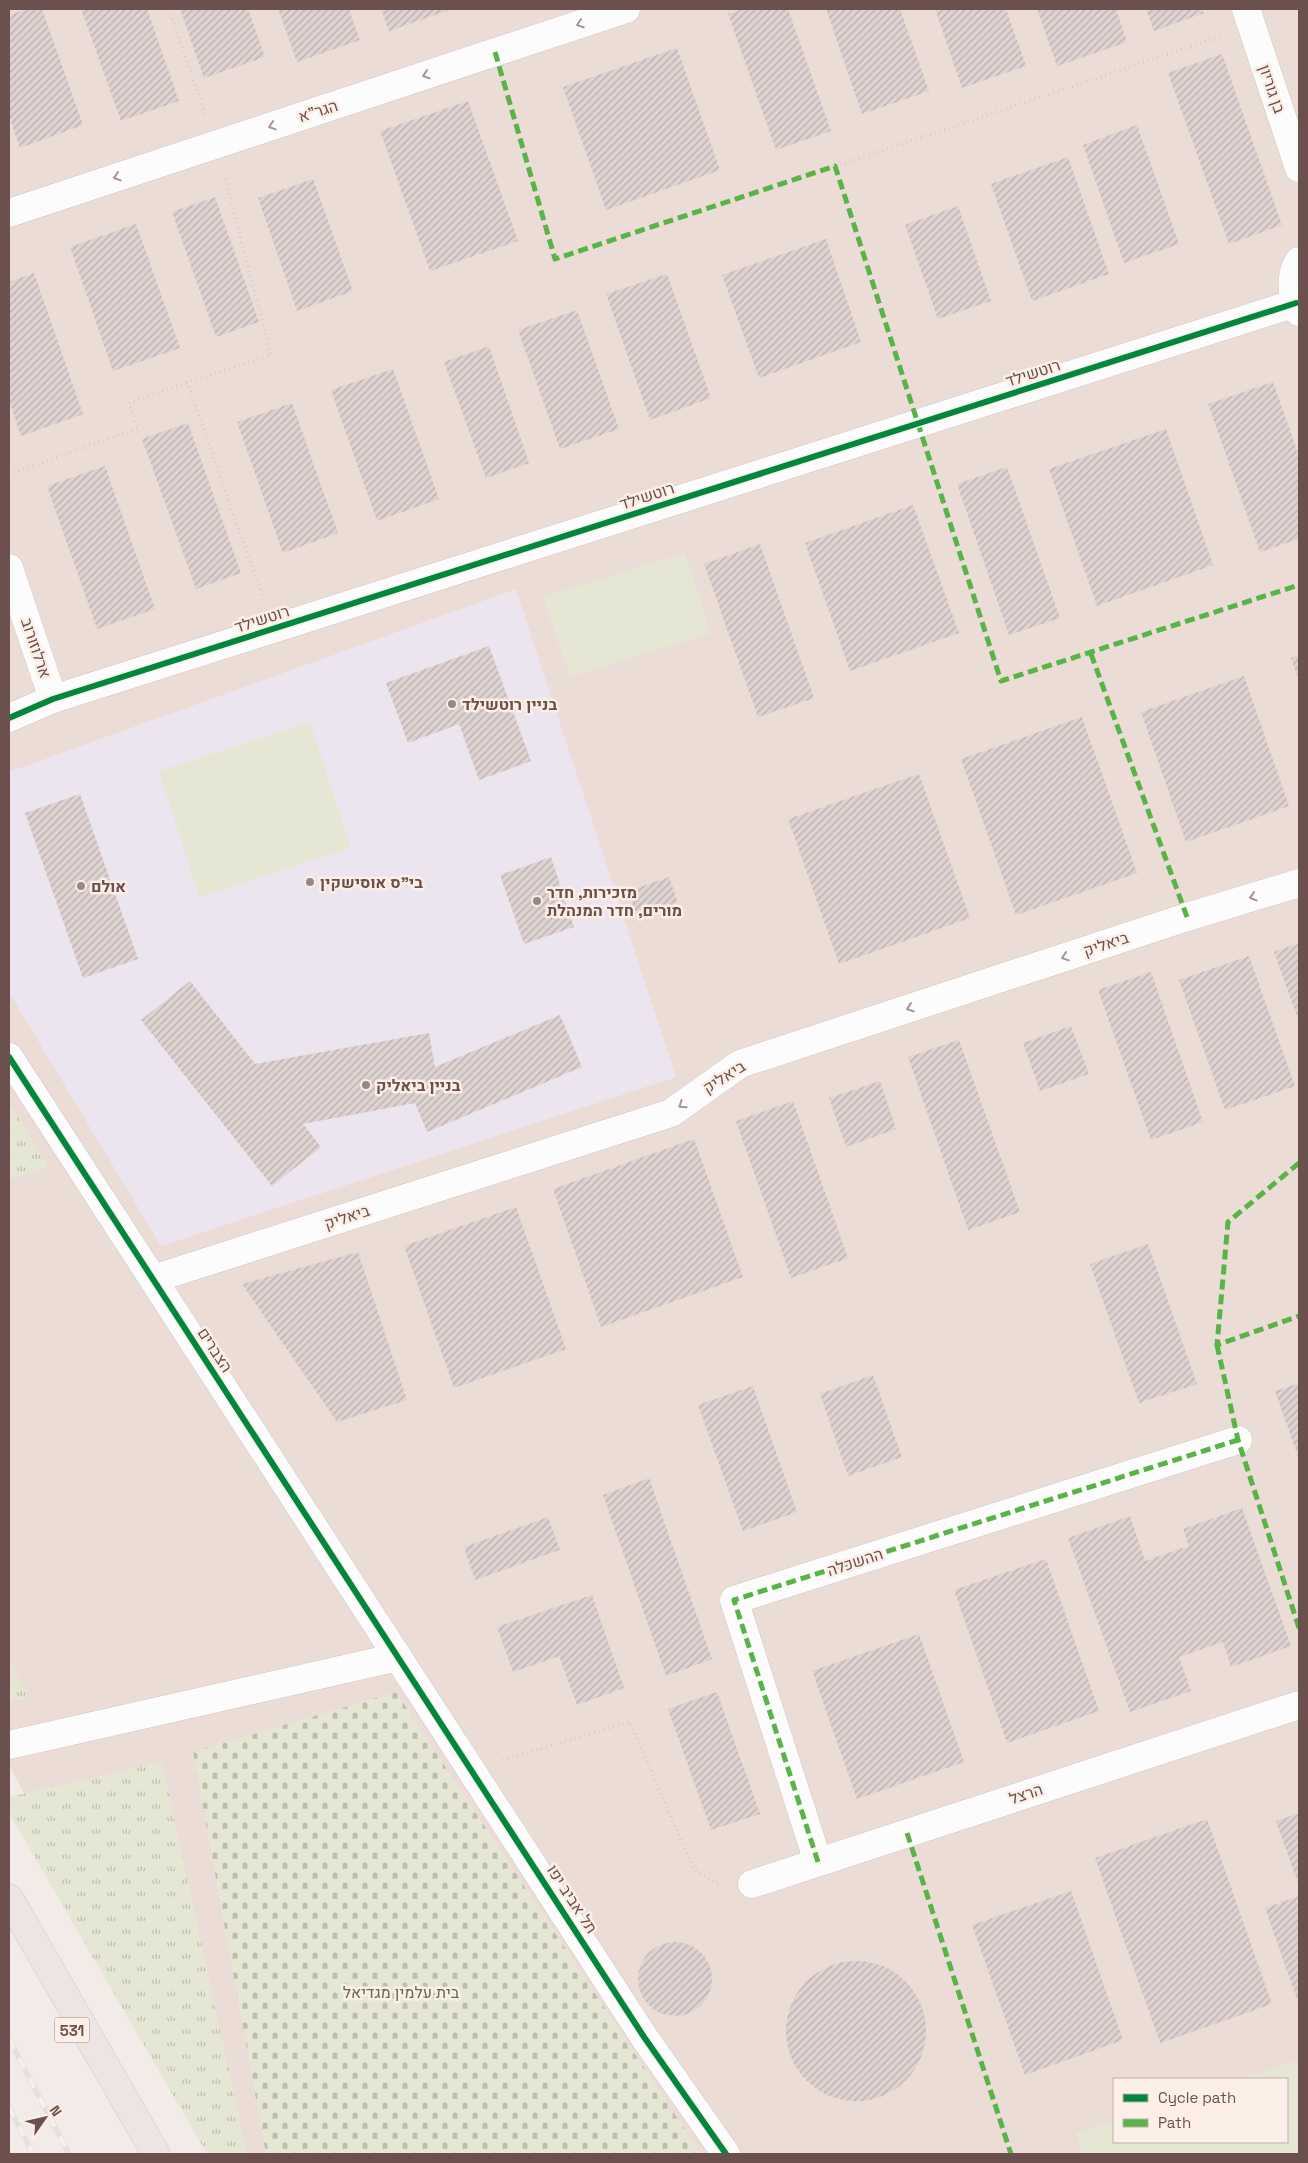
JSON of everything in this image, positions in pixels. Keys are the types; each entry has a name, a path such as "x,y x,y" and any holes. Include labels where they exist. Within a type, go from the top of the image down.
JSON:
{"highway":[{"path":"9,1898 156,2154"},
{"name":"531","path":"9,1906 136,2154"}],"street":[{"name":"הגר\"א","path":"9,213 626,9"},
{"name":"בן גוריון","path":"1249,18 1299,168"},
{"path":"1298,308 1293,294 1292,282 1299,261"},
{"name":"רוטשילד","path":"9,718 53,699 1298,308"},
{"name":"ארלוזורוב","path":"9,568 53,699"},
{"name":"ביאליק","path":"153,1279 671,1113 740,1064 1178,920 1299,883"},
{"name":"הצברים","path":"9,1057 398,1657"},
{"name":"ההשכלה","path":"818,1862 734,1600 1238,1440"},
{"path":"21,1742 398,1657"},
{"name":"תל אביב יפו","path":"398,1657 644,2037 726,2154"},
{"name":"הרצל","path":"752,1884 1299,1705"}],"path":[{"path":"9,474 138,428 129,403 271,355 216,144 169,9"},
{"path":"835,166 1249,18"},
{"path":"187,382 274,629"},
{"path":"471,1770 630,1722 693,1868 723,1887 752,1884"}],"shaded area":[{"path":"9,9 1299,9 1299,2154 219,2154 9,1765"},
{"name":"בי\"ס אוסישקין","path":"516,589 676,1077 161,1246 9,992 9,772"}],"green space":[{"path":"685,553 711,633 570,677 543,597"},
{"path":"310,722 351,848 199,897 159,771"},
{"path":"9,1103 49,1167 9,1179"},
{"path":"9,1660 29,1698 9,1701"},
{"name":"בית עלמין מגדיאל","path":"396,1692 701,2154 266,2154 193,1752"},
{"path":"162,1762 247,2154 207,2154 9,1813 9,1797"},
{"path":"1299,2060 1299,2154 1083,2154 1076,2133 1113,2121 1113,2143 1288,2143 1288,2078 1243,2078"}],"building":[{"path":"27,9 42,9 83,125 20,148 9,116 9,15"},
{"path":"81,9 147,9 179,101 121,121"},
{"path":"180,9 248,9 265,57 204,78"},
{"path":"278,9 349,9 360,40 297,62"},
{"path":"381,9 452,9 389,31"},
{"path":"743,9 788,9 831,131 776,150 728,14"},
{"path":"826,9 900,9 929,91 862,114"},
{"path":"935,9 1006,9 1026,66 962,88"},
{"path":"1037,9 1116,9 1127,42 1057,66"},
{"path":"1146,9 1202,9 1204,13 1154,31"},
{"path":"677,48 720,170 606,210 563,87"},
{"path":"1222,54 1282,225 1229,244 1168,73"},
{"path":"468,101 518,241 430,271 380,131"},
{"path":"1137,125 1179,244 1124,263 1083,145"},
{"path":"1068,157 1109,274 1032,301 991,184"},
{"path":"313,179 353,291 297,311 258,198"},
{"path":"215,197 259,322 216,337 172,212"},
{"path":"958,206 991,301 938,319 905,225"},
{"path":"136,224 180,348 113,371 70,247"},
{"path":"826,239 861,342 759,378 722,275"},
{"path":"34,273 83,414 21,436 9,400 9,282"},
{"path":"667,274 711,398 650,420 606,294"},
{"path":"577,310 619,429 560,449 518,330"},
{"path":"489,346 529,463 486,478 444,362"},
{"path":"393,369 439,499 377,521 331,390"},
{"path":"1273,382 1299,456 1299,539 1260,552 1208,404"},
{"path":"292,403 338,533 283,553 237,422"},
{"path":"188,423 241,573 196,589 142,439"},
{"path":"1166,429 1213,565 1097,606 1049,469"},
{"path":"105,466 155,609 97,629 47,486"},
{"path":"1007,467 1060,618 1009,635 957,484"},
{"path":"913,505 959,633 850,671 805,543"},
{"path":"760,544 814,698 758,717 704,564"},
{"name":"בניין רוטשילד","path":"489,646 531,761 479,780 459,724 408,743 386,683"},
{"path":"1299,655 1299,681 1291,658"},
{"path":"1244,676 1289,806 1186,842 1141,712"},
{"path":"1082,717 1137,873 1016,915 961,759"},
{"path":"919,774 970,918 839,964 788,819"},
{"name":"אולם","path":"80,794 138,959 83,978 25,813"},
{"name":"מזכירות, חדר מורים, חדר המנהלת","path":"551,857 574,927 524,944 500,875"},
{"path":"669,877 678,903 637,917 628,891"},
{"path":"1299,943 1299,1022 1274,952"},
{"path":"1249,956 1295,1086 1225,1110 1179,980"},
{"path":"1151,972 1203,1122 1151,1140 1098,990"},
{"name":"בניין ביאליק","path":"190,981 255,1064 429,1033 435,1067 560,1015 582,1067 427,1132 415,1103 303,1124 321,1147 272,1186 141,1020"},
{"path":"1071,1026 1089,1074 1040,1091 1023,1043"},
{"path":"959,1040 1020,1212 968,1230 908,1057"},
{"path":"880,1081 896,1129 846,1147 829,1098"},
{"path":"793,1101 848,1258 791,1278 736,1121"},
{"path":"694,1139 743,1277 601,1327 553,1189"},
{"path":"516,1207 566,1349 454,1388 404,1246"},
{"path":"1148,1244 1197,1384 1139,1403 1090,1264"},
{"path":"358,1252 407,1400 337,1422 242,1284"},
{"path":"873,1375 902,1457 848,1476 820,1394"},
{"path":"1299,1383 1299,1459 1275,1391"},
{"path":"753,1386 797,1512 743,1531 698,1405"},
{"path":"649,1478 712,1659 666,1676 603,1495"},
{"path":"1242,1508 1291,1646 1231,1667 1223,1642 1179,1657 1191,1691 1130,1712 1068,1538 1130,1516 1145,1561 1189,1546 1183,1529"},
{"path":"548,1517 560,1550 475,1580 464,1547"},
{"path":"1046,1559 1099,1711 1007,1743 954,1590"},
{"path":"592,1595 624,1688 577,1705 559,1656 513,1672 497,1627"},
{"path":"919,1634 964,1762 857,1799 812,1671"},
{"path":"717,1692 760,1814 711,1830 668,1709"},
{"path":"1299,1813 1299,1886 1276,1821"},
{"path":"1207,1819 1272,2004 1160,2043 1095,1858"},
{"path":"1071,1891 1123,2040 1025,2075 972,1925"},
{"path":"1299,1896 1299,2005 1265,1908"},
{"path":"675,1942 689,1945 701,1953 709,1965 712,1979 709,1993 701,2005 689,2013 675,2016 661,2013 649,2005 641,1993 638,1979 641,1965 649,1953 661,1945"},
{"path":"856,1961 870,1962 883,1966 906,1981 921,2004 925,2017 925,2045 921,2058 906,2081 883,2096 870,2100 856,2101 842,2100 829,2096 806,2081 791,2058 787,2045 786,2031 787,2017 791,2004 806,1981 829,1966 842,1962"}],"railway":[{"path":"9,2039 69,2154"},
{"path":"9,2107 33,2154"}],"marked path":[{"path":"495,52 555,259 835,166 1001,681 1299,585"},
{"path":"1091,654 1187,917"},
{"path":"1299,1163 1228,1222 1217,1345 1299,1316"},
{"path":"1217,1345 1238,1440 1299,1628"},
{"path":"818,1862 734,1600 1238,1440"},
{"path":"907,1833 1011,2154"}],"cycle path":[{"path":"9,718 53,699 1296,303"},
{"path":"9,1057 644,2037 726,2154"}],"place":[{"name":"בניין רוטשילד","path":"452,704"},
{"name":"בי\"ס אוסישקין","path":"310,882"},
{"name":"אולם","path":"81,886"},
{"name":"מזכירות, חדר מורים, חדר המנהלת","path":"537,901"},
{"name":"בניין ביאליק","path":"366,1085"}]}
